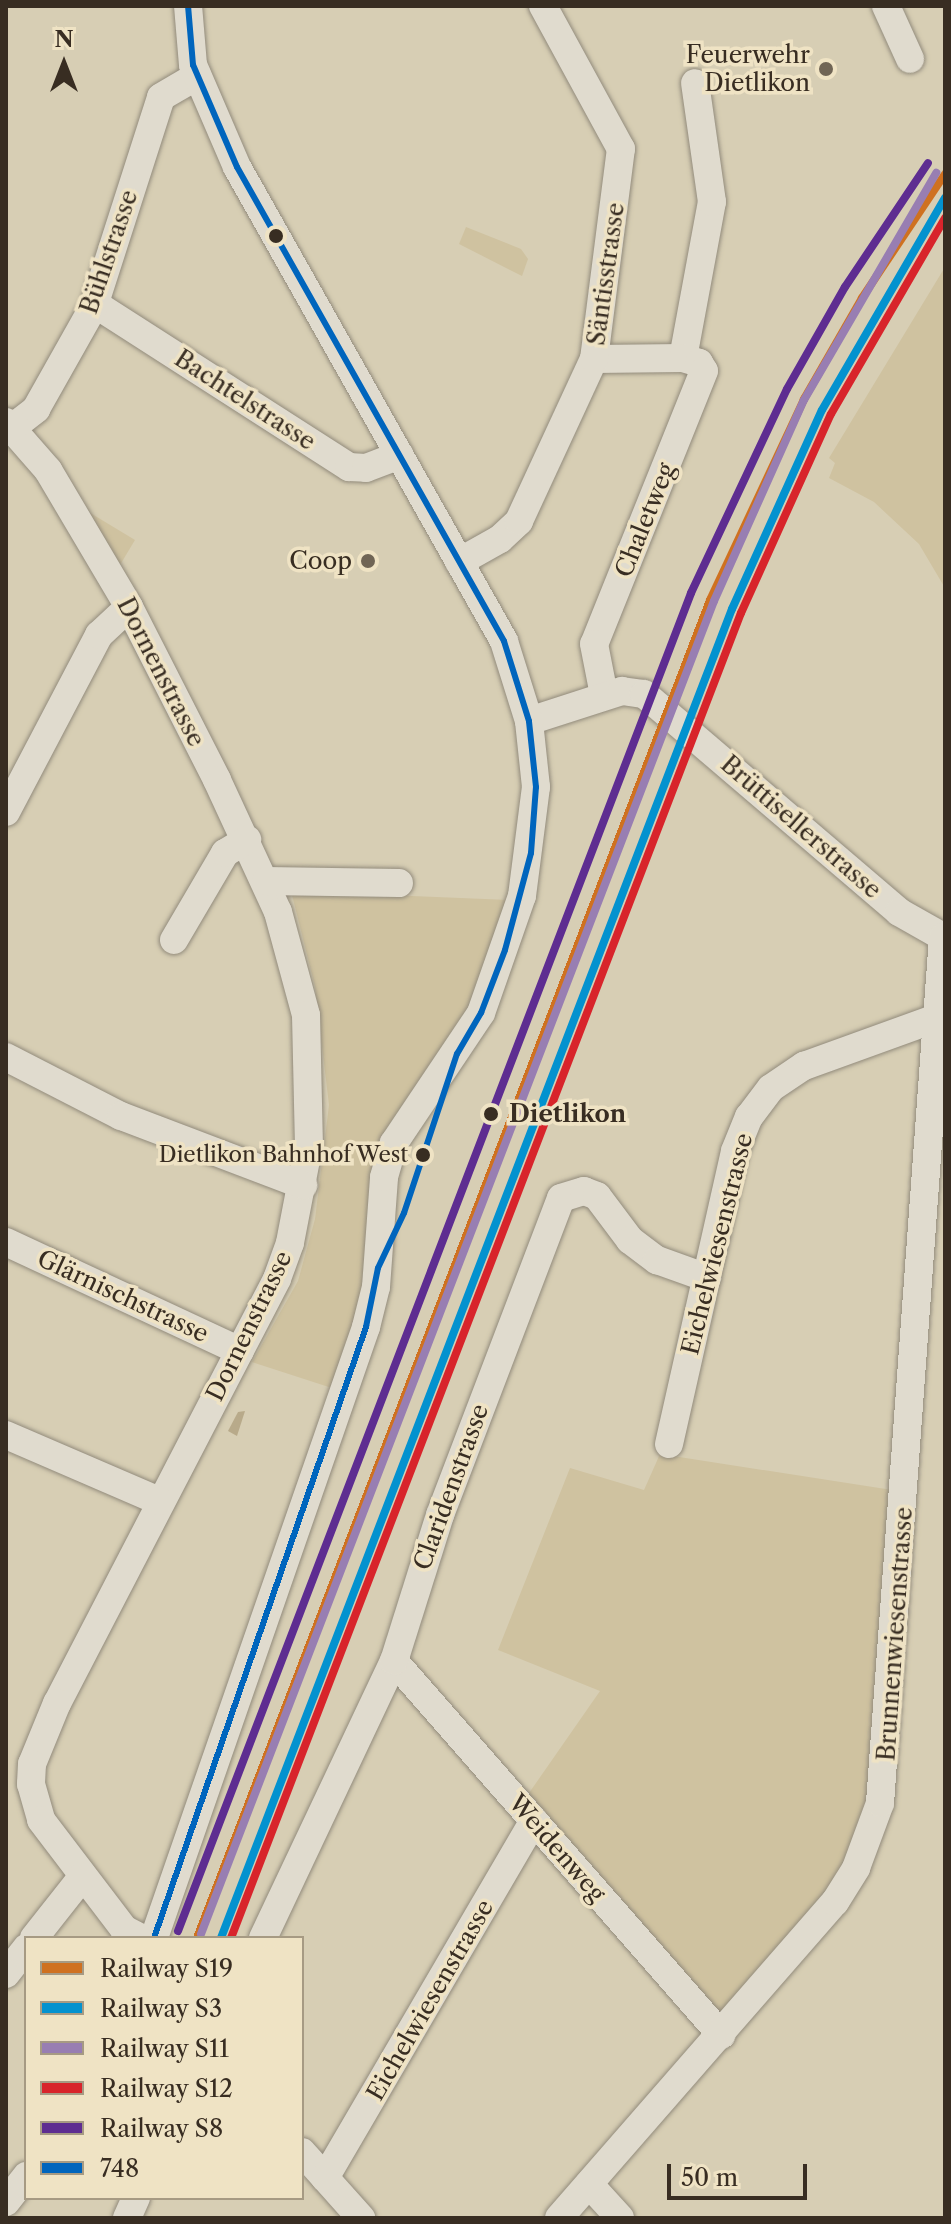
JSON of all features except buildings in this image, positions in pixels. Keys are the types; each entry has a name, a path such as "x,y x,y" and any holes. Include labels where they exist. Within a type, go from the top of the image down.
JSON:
{"street":[{"path":"155,1936 371,1308 383,1186 394,1143 408,1114 471,1033 522,896 536,787 529,721 504,641 237,167 197,76 188,6"},
{"name":"Säntisstrasse","path":"459,562 500,539 519,521 594,359 621,149 543,6"},
{"path":"886,6 910,59"},
{"name":"Bühlstrasse","path":"9,425 36,409 95,304 161,97 197,76"},
{"path":"594,359 683,358 712,202 695,83"},
{"name":"Bachtelstrasse","path":"95,304 349,467 366,468 400,455"},
{"name":"Chaletweg","path":"604,695 594,644 702,381 699,363 683,358"},
{"name":"Dornenstrasse","path":"9,425 48,470 129,607 247,840 266,881 293,956 306,1015 310,1100 303,1185 277,1279 159,1501 36,1745 32,1764 31,1784 41,1820 124,1929 137,1936"},
{"path":"6,812 99,635 129,607"},
{"name":"Brüttisellerstrasse","path":"529,721 604,695 633,691 660,704 767,804 899,912 944,938"},
{"path":"174,940 225,853 247,840"},
{"path":"266,881 399,883"},
{"name":"Brunnenwiesenstrasse","path":"559,2218 835,1902 856,1868 880,1803 933,1294 927,1206 944,938"},
{"name":"Eichelwiesenstrasse","path":"669,1444 735,1151 749,1117 771,1088 804,1066 939,1017"},
{"path":"6,1057 121,1116 303,1185"},
{"name":"Claridenstrasse","path":"264,1936 394,1661 397,1638 440,1515 561,1198 584,1191 597,1196 630,1240 657,1260 707,1278"},
{"path":"927,1206 945,1233"},
{"name":"Glärnischstrasse","path":"6,1242 240,1351"},
{"path":"6,1435 159,1501"},
{"name":"Weidenweg","path":"394,1661 721,2035"},
{"name":"Eichelwiesenstrasse","path":"325,2178 534,1821"},
{"path":"36,1936 83,1876"},
{"path":"6,1974 24,1951"},
{"path":"304,2154 361,2218"},
{"path":"6,2202 24,2179"},
{"path":"589,2184 620,2218"}],"shaded area":[{"path":"466,227 521,249 528,259 522,276 459,244"},
{"path":"945,267 945,588 919,544 874,502 829,478 835,463 829,458"},
{"path":"87,511 135,540 120,565"},
{"path":"291,891 509,900 466,1014 395,1123 369,1287 338,1390 252,1362 298,1281 315,1219 329,1105 315,987"},
{"path":"245,1411 237,1436 228,1431 238,1412"},
{"path":"660,1454 905,1492 869,1836 721,2035 520,1806 600,1691 498,1650 570,1468 644,1490"}],"rail line":[{"name":"S8","path":"178,1931 691,593 787,389 845,287 928,163"},
{"name":"S11","path":"201,1934 714,601 804,400 936,173"},
{"name":"S19","path":"198,1936 710,600 804,399 862,298 945,174"},
{"name":"S3","path":"222,1936 732,609 822,410 945,198"},
{"name":"S12","path":"232,1936 741,613 831,414 945,218"}],"transit line":[{"name":"748","path":"155,1936 366,1327 378,1268 404,1213 457,1054 481,1013 505,950 531,853 536,787 529,721 504,641 237,167 193,65 188,6"}],"place":[{"name":"Feuerwehr Dietlikon","path":"826,69"},
{"name":"Coop","path":"368,561"},
{"name":"Dietlikon","path":"491,1114"},
{"name":"Dietlikon Bahnhof West","path":"423,1155"}]}
